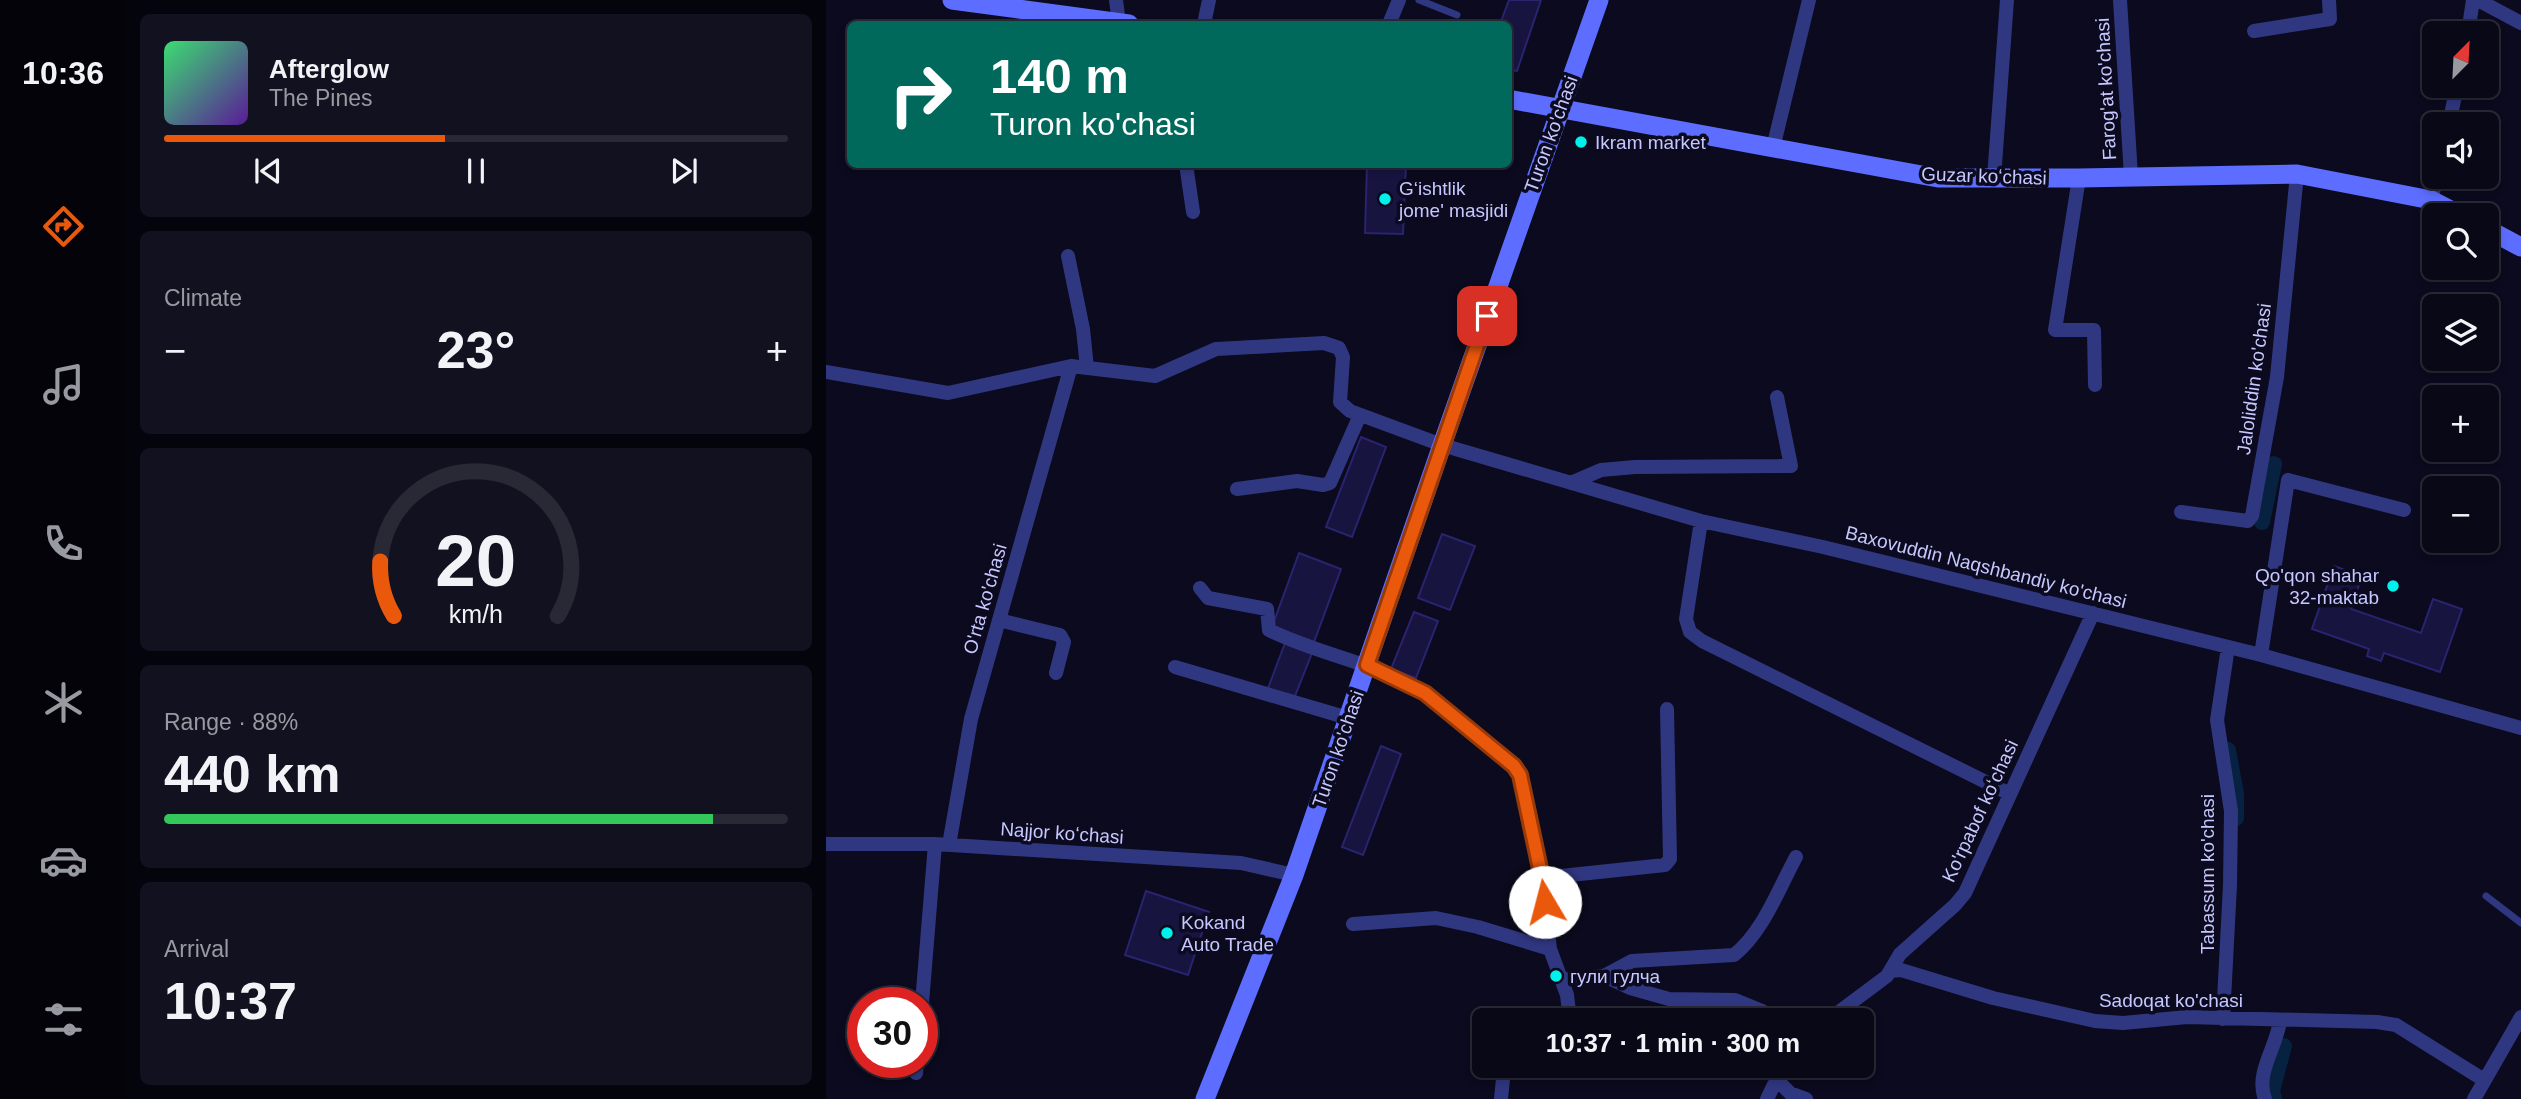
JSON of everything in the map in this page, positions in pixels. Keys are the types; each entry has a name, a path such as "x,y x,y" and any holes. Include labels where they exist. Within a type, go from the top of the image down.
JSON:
{"main road":[{"path":"952,0 1066,20"},
{"name":"Turon ko'chasi","path":"1205,1099 1294,875 1559,108 1599,0"},
{"name":"Guzar koʻchasi","path":"1512,100 1938,178 2297,174 2437,203"},
{"path":"2499,235 2521,247"}],"street":[{"path":"1116,0 1123,21"},
{"path":"1205,21 1209,0"},
{"path":"1390,21 1399,0"},
{"path":"1773,148 1809,0"},
{"path":"1994,178 2007,0"},
{"name":"Farog'at ko'chasi","path":"2120,0 2131,176"},
{"path":"2255,31 2330,19 2329,0"},
{"path":"2471,21 2476,0 2521,23"},
{"path":"1187,168 1193,212"},
{"name":"Jaloliddin ko'chasi","path":"2181,513 2248,521 2252,516 2277,377 2297,174"},
{"path":"2079,178 2055,330 2094,330 2095,385"},
{"path":"2431,200 2434,189"},
{"path":"1068,256 1083,329 1087,368"},
{"path":"826,372 948,393 1071,366 1155,376 1216,349 1324,342 1339,348 1343,357 1340,402 1360,415 1331,482 1323,485 1297,481 1237,489"},
{"name":"O'rta ko'chasi","path":"924,987 942,844 971,719 1071,366"},
{"path":"1571,483 1601,470 1635,467 1791,466 1777,397"},
{"name":"Baxovuddin Naqshbandiy ko'chasi","path":"1360,415 1442,445 1701,521 1822,547 2261,655 2521,728"},
{"path":"2261,655 2288,480 2404,510"},
{"path":"1701,521 1686,619 1690,632 1702,641 2010,794"},
{"path":"1200,588 1208,598 1267,609 1269,630 1367,665 1425,693 1514,766 1520,775 1542,878 1550,949 1567,995 1569,1008"},
{"name":"Ko'rpabof koʻchasi","path":"1844,1008 1887,976 1900,954 1965,893 2093,613"},
{"path":"999,620 1060,635 1064,642 1056,673"},
{"name":"Tabassum ko'chasi","path":"2223,1019 2231,811 2217,720 2228,647"},
{"path":"1175,667 1349,718"},
{"path":"1542,878 1668,863 1667,709"},
{"name":"Najjor koʻchasi","path":"826,844 942,844 1241,863 1294,875"},
{"path":"1561,980 1604,976 1632,961 1734,955 1746,946 1755,933 1796,858"},
{"path":"1353,924 1436,918 1478,927 1550,949"},
{"name":"Sadoqat ko'chasi","path":"1890,971 1901,971 1993,998 2095,1020 2123,1023 2187,1017 2377,1022 2396,1025 2484,1080"},
{"path":"1604,976 1630,988 1670,999 1735,1000 1755,1008"},
{"path":"2474,1099 2521,1017"},
{"path":"2265,1099 2261,1079 2277,1040 2280,1021"},
{"path":"1501,1099 1503,1078"},
{"path":"1767,1099 1776,1078"},
{"path":"1782,1078 1790,1093 1805,1099"}],"lane":[{"path":"1419,0 1457,15"},
{"path":"2486,896 2521,923"}],"building":[{"path":"1509,0 1541,0 1517,71 1512,70 1512,21 1501,21"},
{"name":"Gʻishtlik jome' masjidi","path":"1367,168 1406,168 1403,234 1365,233"},
{"path":"1361,437 1386,447 1352,537 1326,527"},
{"path":"1442,534 1475,546 1450,610 1418,598"},
{"path":"1299,553 1341,569 1314,642 1272,627"},
{"path":"2334,566 2362,576 2351,609 2421,633 2433,599 2462,609 2440,672 2384,653 2381,661 2367,656 2369,649 2312,629"},
{"path":"1414,612 1438,621 1416,678 1391,669"},
{"path":"1285,643 1312,653 1293,701 1267,691"},
{"path":"1381,746 1401,754 1363,855 1342,847"},
{"name":"Kokand Auto Trade","path":"1146,891 1209,912 1188,975 1125,955"}],"waterway":[{"path":"2262,522 2274,464"},
{"path":"2228,750 2236,793 2236,818"},
{"path":"2274,1099 2272,1091 2284,1046"}],"place":[{"name":"Ikram market","path":"1581,142"},
{"name":"Gʻishtlik jome' masjidi","path":"1385,199"},
{"name":"Qo'qon shahar 32-maktab","path":"2393,586"},
{"name":"Kokand Auto Trade","path":"1167,933"},
{"name":"гули гулча","path":"1556,976"}],"route":[{"path":"1487,316 1367,665 1425,693 1514,766 1520,775 1545,902"}]}
